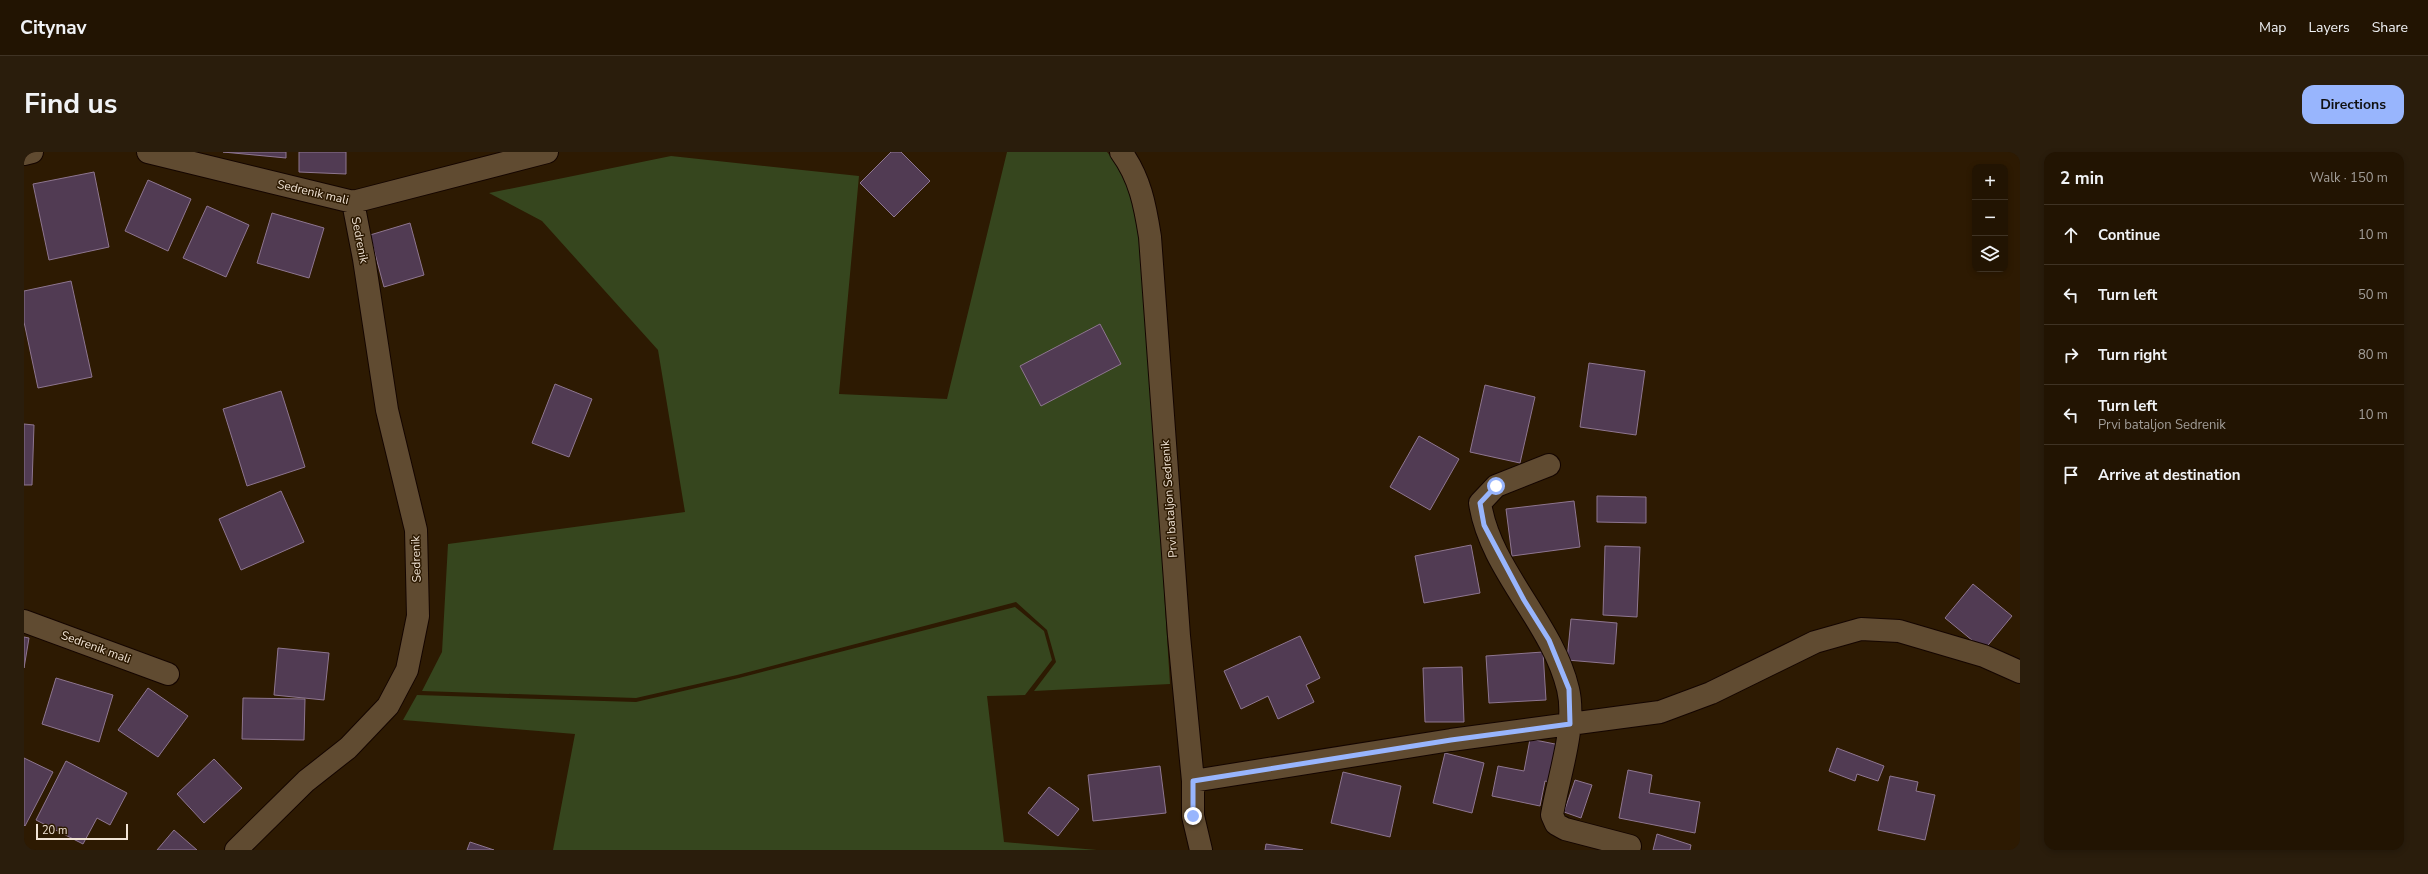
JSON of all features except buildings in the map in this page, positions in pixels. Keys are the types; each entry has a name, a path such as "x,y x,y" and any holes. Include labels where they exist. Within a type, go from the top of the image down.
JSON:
{"street":[{"path":"24,154 32,152"},
{"name":"Sedrenik mali","path":"148,152 353,202 547,152"},
{"name":"Prvi bataljon Sedrenik","path":"1121,152 1133,169 1145,203 1150,237 1179,636 1193,781 1193,816 1201,850"},
{"name":"Sedrenik","path":"236,850 306,781 348,748 388,706 407,670 418,616 416,530 387,410 364,259 353,202"},
{"path":"1548,466 1496,486 1480,503 1484,525 1524,600 1549,640 1569,689 1570,724 1552,815 1556,824 1565,829 1630,846"},
{"name":"Sedrenik mali","path":"24,621 168,674"},
{"path":"1193,781 1451,740 1660,712 1711,692 1815,642 1861,629 1899,631 1912,634 1984,656 2020,672"}],"green space":[{"path":"1007,152 1107,152 1126,175 1142,244 1170,684 1034,691 1056,662 1047,630 1016,602 737,675 636,698 422,691 442,652 448,544 685,512 658,350 542,221 489,193 671,156 859,176 839,394 947,399"},
{"path":"1015,607 1044,631 1052,660 1025,695 987,696 1004,842 1097,850 553,850 575,734 403,720 417,695 636,702 739,678"}],"route":[{"path":"1193,816 1193,781 1451,740 1570,724 1569,689 1549,640 1524,600 1484,525 1480,503 1496,486"}]}
